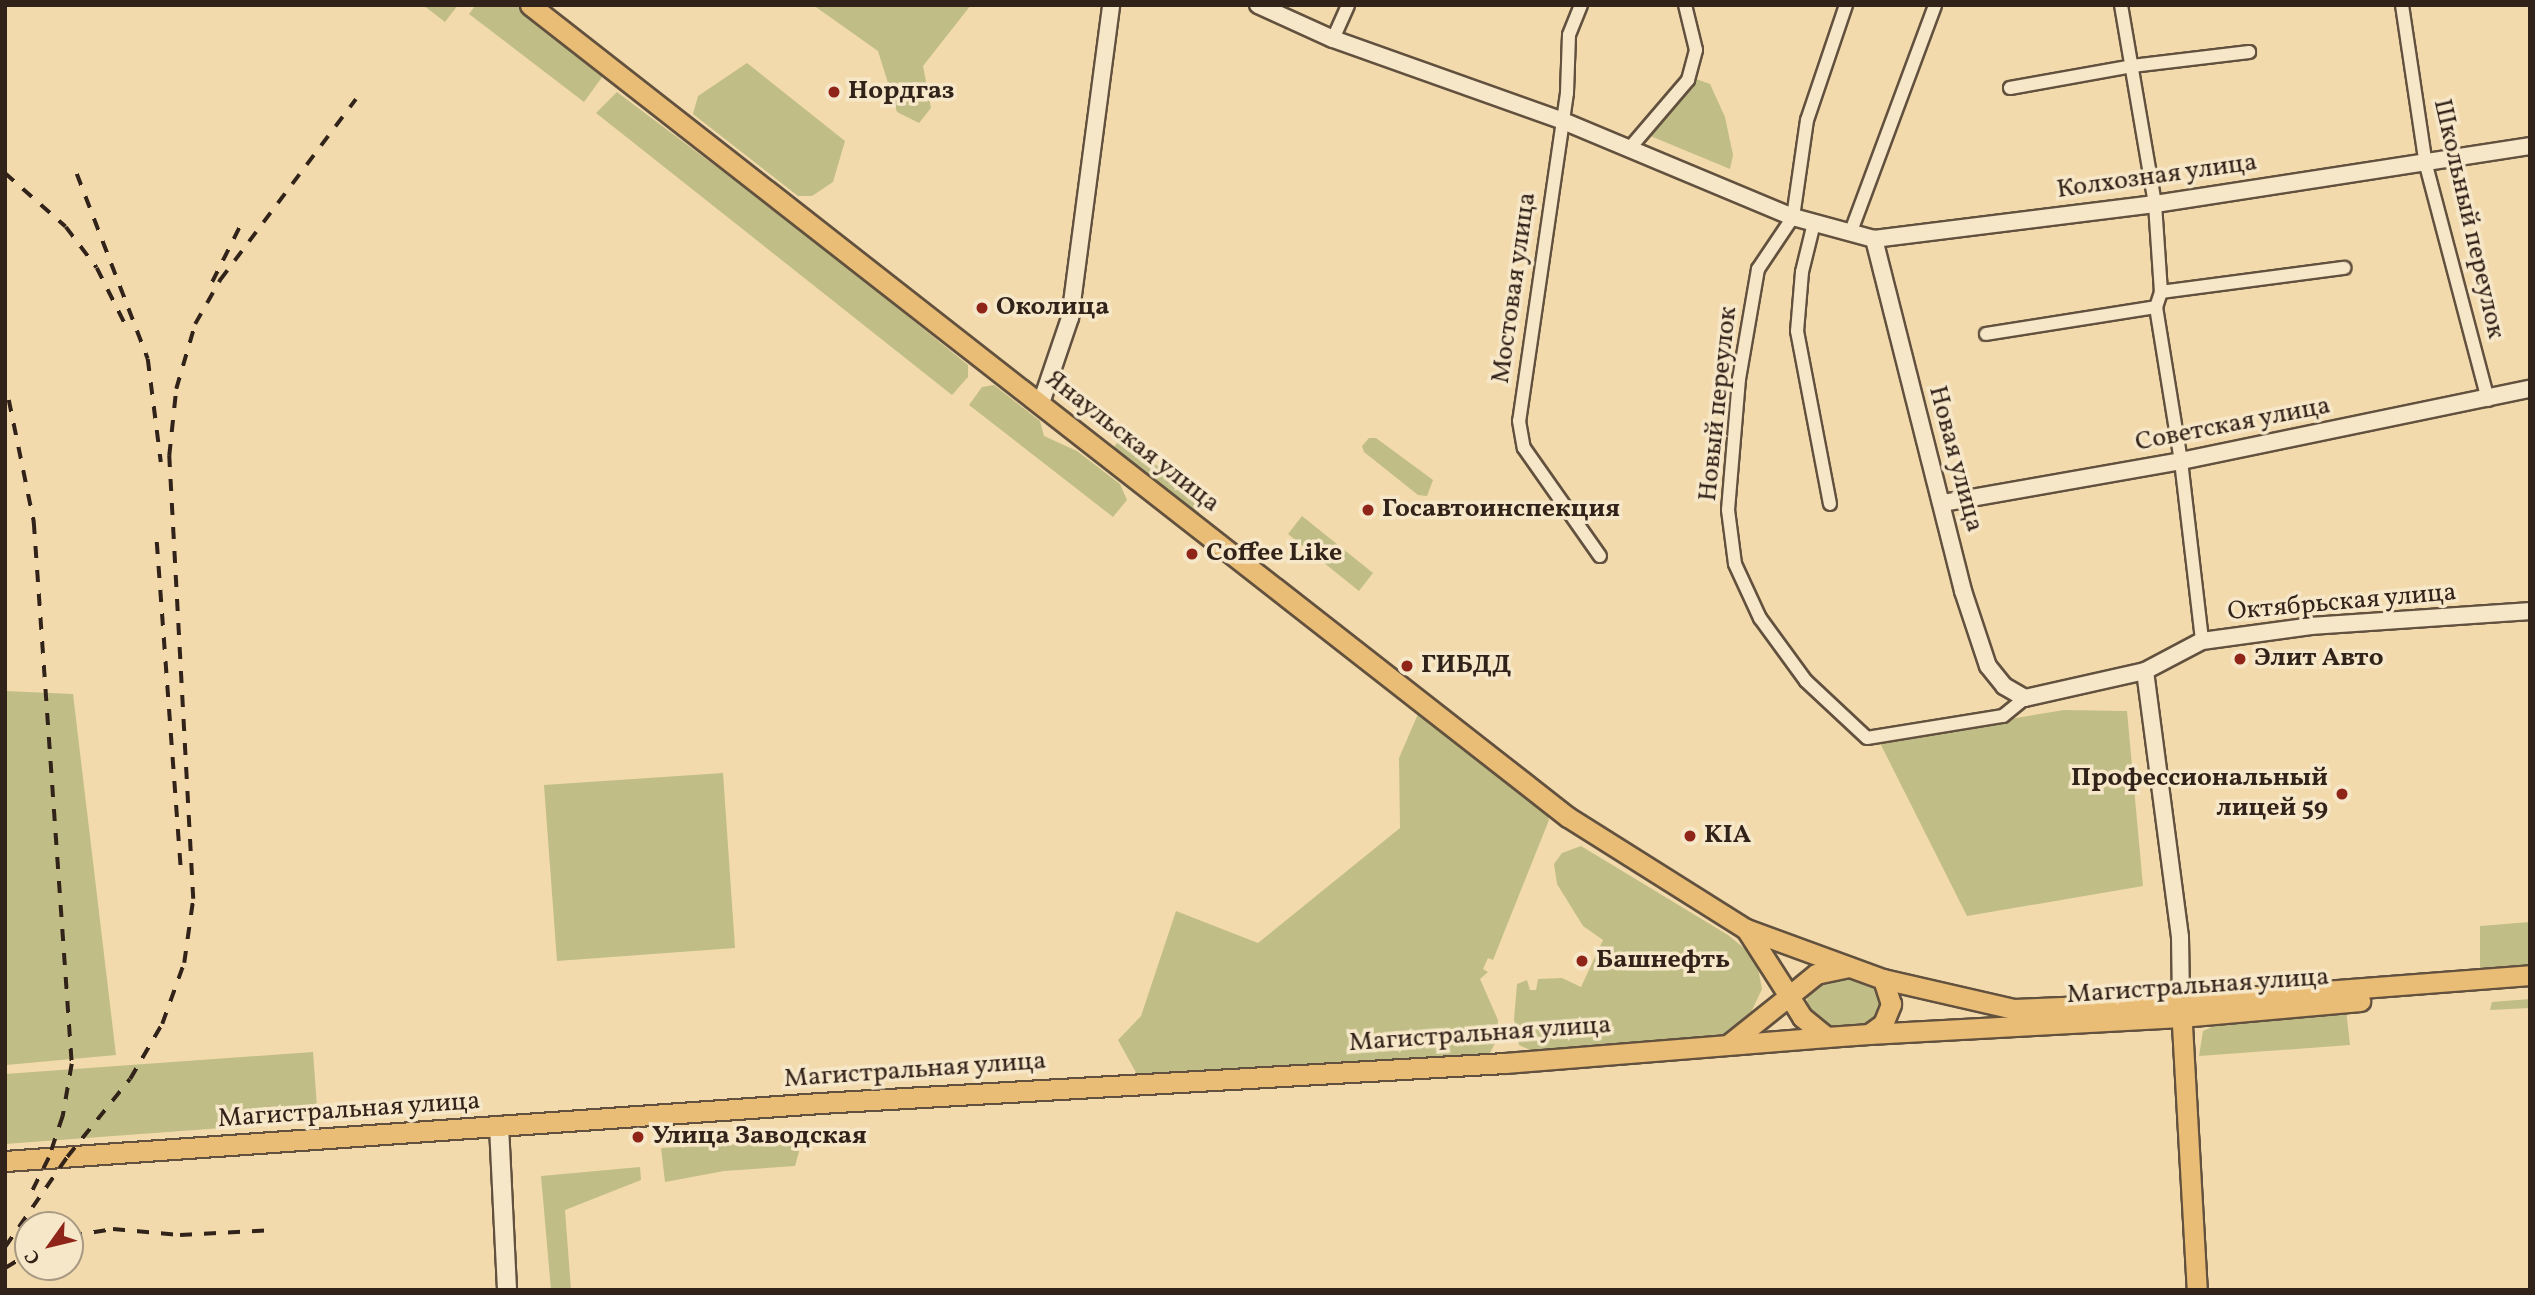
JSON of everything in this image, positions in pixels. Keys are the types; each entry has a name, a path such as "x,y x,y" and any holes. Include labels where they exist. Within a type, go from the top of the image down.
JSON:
{"main road":[{"name":"Янаульская улица","path":"530,5 1568,817 1746,929"},
{"name":"Магистральная улица","path":"1746,929 1882,979 2014,1009 2181,1010 2530,975"},
{"path":"1746,929 1802,1017 1827,1037"},
{"path":"1726,1045 1744,1035 1816,974 1850,967"},
{"path":"1869,1034 1883,1024 1891,1004 1882,979"},
{"name":"Магистральная улица","path":"5,1161 1726,1045 2181,1010 2530,987"},
{"path":"2181,1010 2197,1290"},
{"path":"499,1126 507,1290"}],"street":[{"path":"1041,403 1070,318 1111,5"},
{"name":"Колхозная улица","path":"1258,5 1333,39 1563,121 1793,218 1874,239 2155,204 2426,165 2530,146"},
{"path":"1333,39 1348,5"},
{"name":"Мостовая улица","path":"1581,5 1569,35 1563,121 1518,421 1524,448 1600,556"},
{"path":"1629,149 1688,80 1696,50 1685,5"},
{"name":"Новый переулок","path":"1846,5 1807,120 1793,218 1758,270 1738,379 1728,510 1735,564 1760,618 1806,681 1867,738 2003,716 2025,698"},
{"path":"1850,234 1935,5"},
{"path":"2121,5 2155,204 2161,292 2156,307 2181,461 2202,641"},
{"name":"Школьный переулок","path":"2402,5 2426,165 2488,400"},
{"path":"2010,88 2132,66 2249,52"},
{"path":"1814,223 1802,272 1797,331 1830,504"},
{"name":"Новая улица","path":"1874,239 1943,503 1963,592 1988,666 2004,686 2025,698"},
{"path":"2161,292 2344,268"},
{"path":"1986,334 2156,307"},
{"name":"Советская улица","path":"1943,503 2181,461 2488,400 2530,389"},
{"name":"Октябрьская улица","path":"2025,698 2145,671 2202,641 2311,626 2530,611"},
{"path":"2145,671 2180,937 2181,1010"}],"shaded area":[{"path":"423,5 458,5 445,22"},
{"path":"476,5 524,5 608,69 584,102 469,14"},
{"path":"813,5 971,5 923,66 931,108 919,123 897,112 878,51"},
{"path":"747,63 845,141 833,182 812,196 798,196 693,114 698,96"},
{"path":"1696,79 1710,84 1725,117 1733,155 1730,169 1648,135"},
{"path":"617,92 806,234 968,365 968,377 952,395 596,113"},
{"path":"994,385 1040,421 1044,436 1077,451 1120,484 1127,500 1113,517 969,405 982,387"},
{"path":"1369,438 1376,438 1433,480 1427,496 1418,495 1364,452 1362,446"},
{"path":"1120,439 1187,487 1200,515 1114,447"},
{"path":"1302,516 1373,573 1359,591 1288,534"},
{"path":"5,691 73,694 116,1055 6,1065"},
{"path":"2064,710 2127,711 2143,886 1967,916 1879,741"},
{"path":"1418,714 1545,810 1549,820 1493,960 1488,958 1483,969 1488,972 1480,979 1498,1020 1497,1039 1489,1055 1139,1078 1118,1040 1141,1016 1176,911 1258,943 1400,828 1399,758"},
{"path":"723,773 735,948 557,961 544,785"},
{"path":"1581,846 1728,935 1756,958 1762,989 1744,1027 1724,1038 1530,1050 1519,1045 1514,1019 1517,984 1527,980 1530,990 1536,990 1538,979 1562,978 1581,987 1603,940 1583,926 1557,884 1554,864 1562,853"},
{"path":"2530,922 2530,965 2480,968 2480,926"},
{"path":"1843,976 1871,985 1881,997 1881,1011 1874,1022 1836,1029 1808,1011 1807,996 1814,985"},
{"path":"2530,999 2530,1008 2490,1010 2492,1002"},
{"path":"2346,1009 2350,1045 2199,1056 2203,1031 2232,1018"},
{"path":"313,1052 318,1121 5,1144 5,1074"},
{"path":"802,1141 795,1166 724,1171 665,1182 661,1148"},
{"path":"640,1167 641,1180 565,1210 571,1290 551,1290 541,1176"}],"railway":[{"path":"5,1247 67,1157 130,1079 162,1024 184,963 193,899 169,456 176,389 195,324 220,280 356,99"},
{"path":"5,173 66,227 97,268 125,324"},
{"path":"77,174 148,359 161,462"},
{"path":"212,282 242,222"},
{"path":"9,400 34,522 72,1064 63,1116 49,1158 30,1196"},
{"path":"157,542 181,869"},
{"path":"84,1234 113,1229 180,1235 275,1230"},
{"path":"5,1268 14,1263"}],"place":[{"name":"Нордгаз","path":"834,92"},
{"name":"Околица","path":"982,308"},
{"name":"Госавтоинспекция","path":"1368,510"},
{"name":"Coffee Like","path":"1192,554"},
{"name":"Элит Авто","path":"2240,659"},
{"name":"ГИБДД","path":"1407,666"},
{"name":"Профессиональный лицей 59","path":"2342,794"},
{"name":"KIA","path":"1690,836"},
{"name":"Башнефть","path":"1582,961"},
{"name":"Улица Заводская","path":"638,1137"}]}
